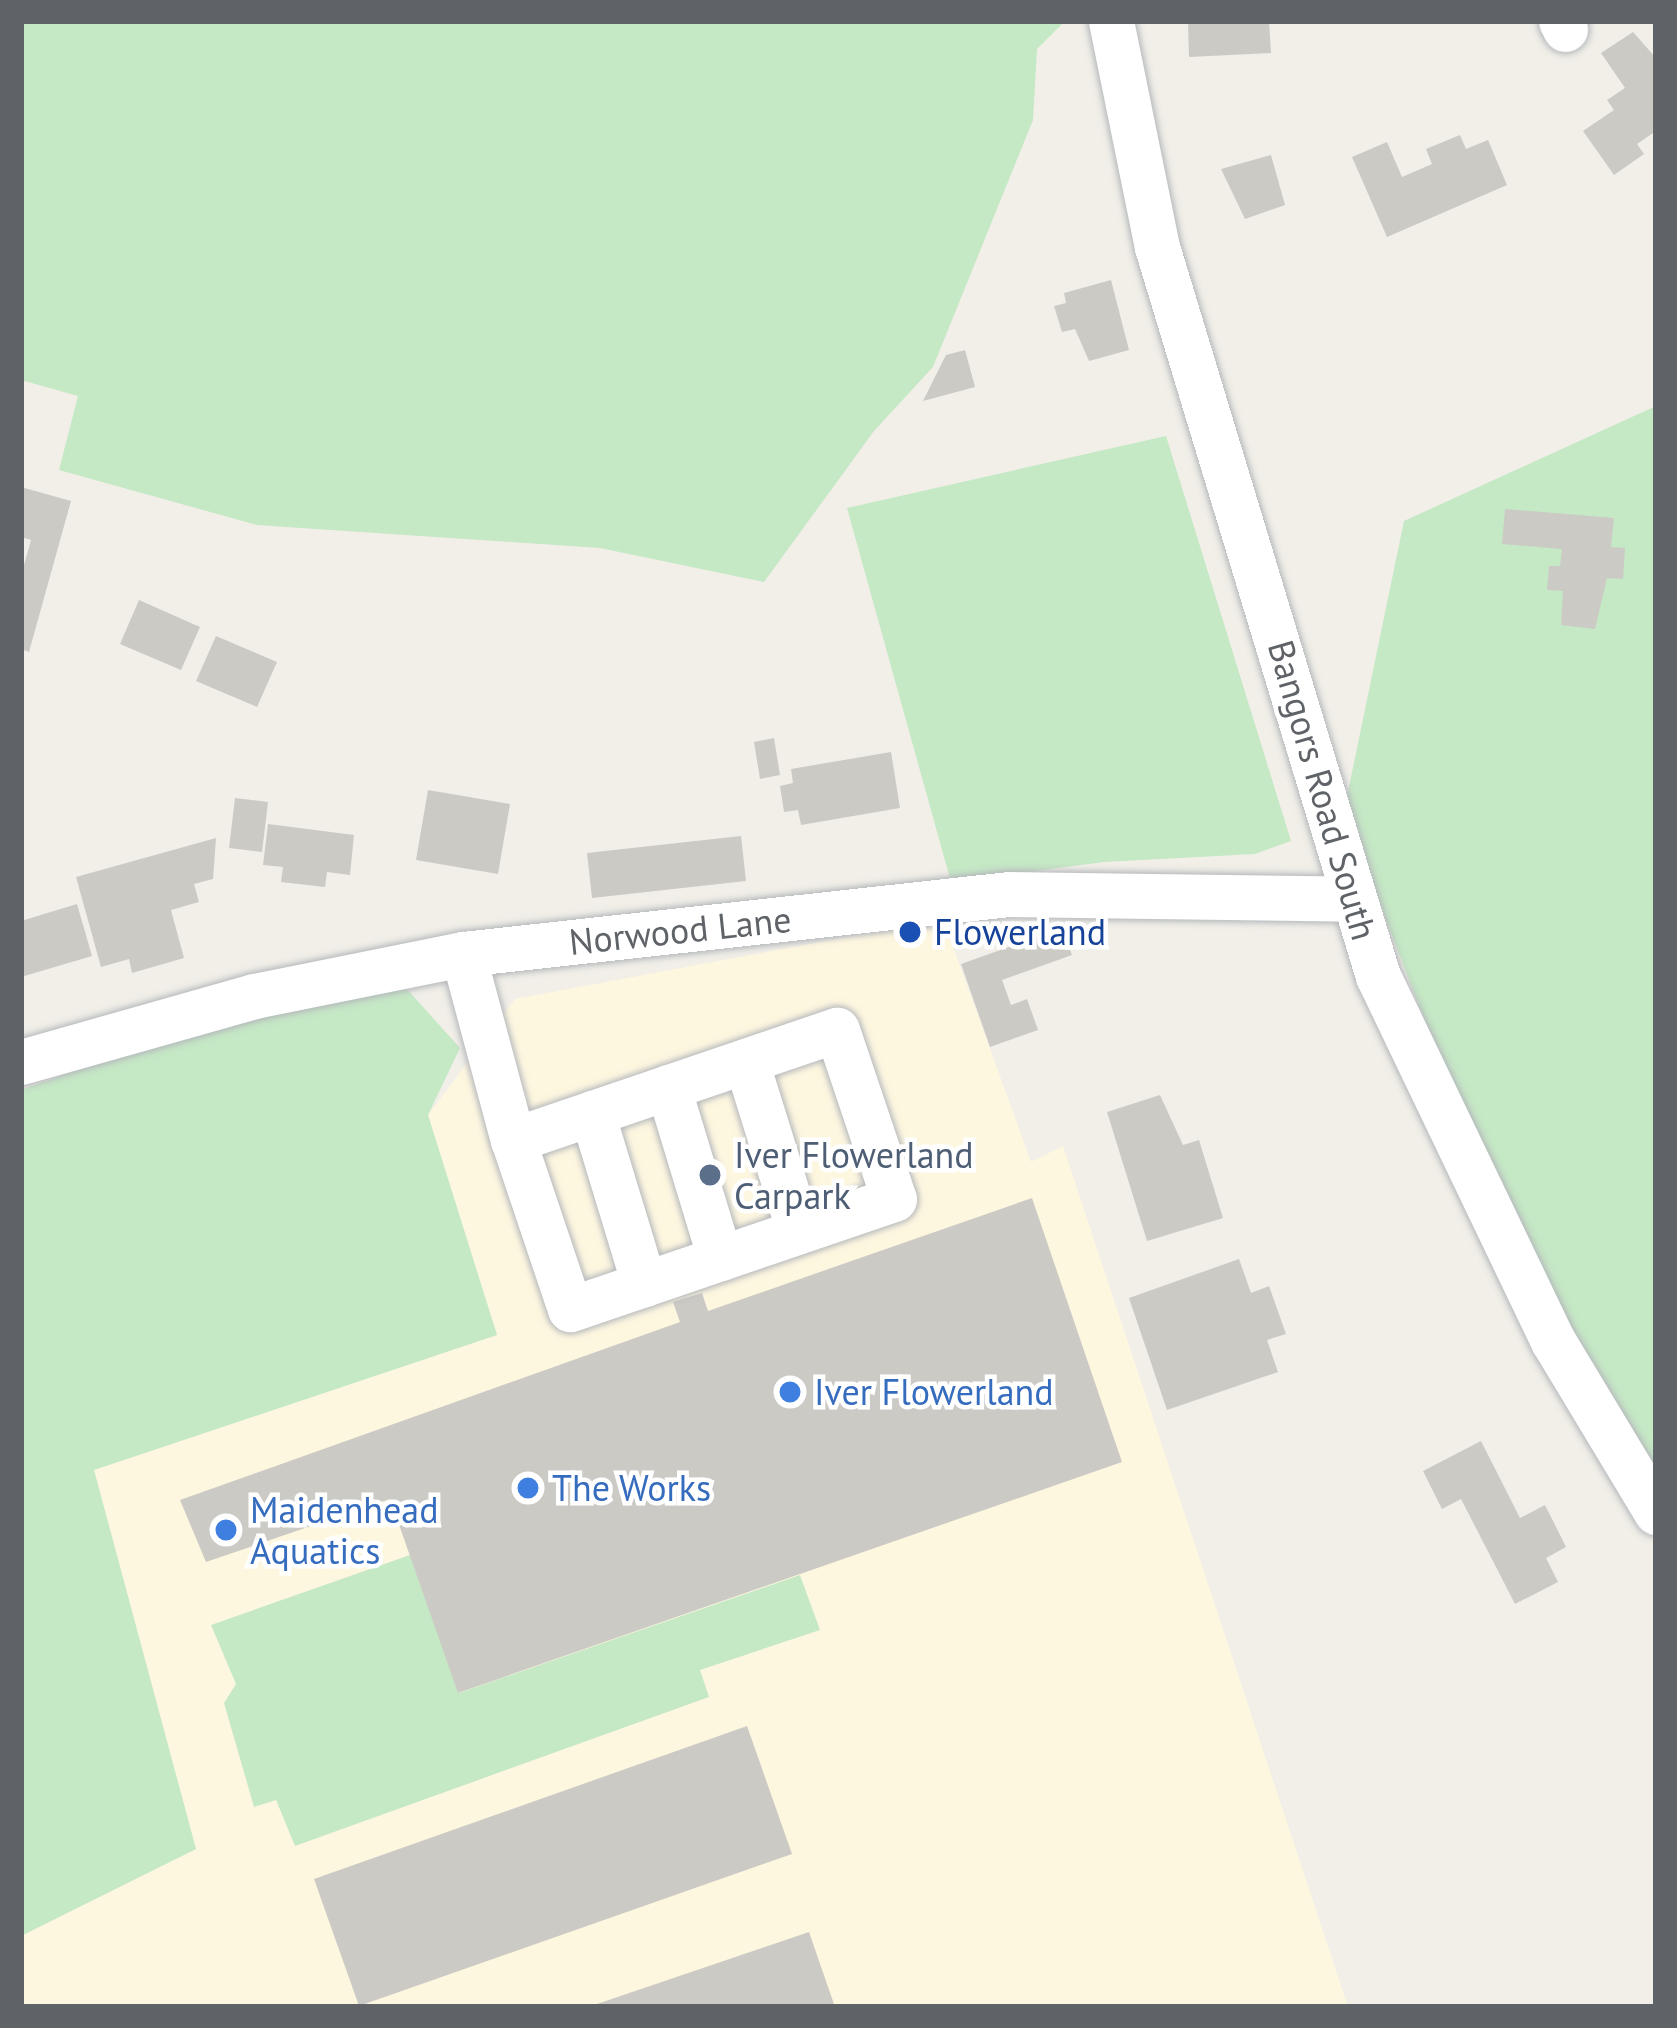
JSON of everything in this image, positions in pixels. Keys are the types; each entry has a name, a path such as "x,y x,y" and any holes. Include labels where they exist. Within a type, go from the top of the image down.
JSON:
{"street":[{"name":"Bangors Road South","path":"1111,21 1157,247 1293,678 1352,898 1378,976 1553,1340 1656,1513"},
{"name":"Norwood Lane","path":"21,1062 254,996 463,954 1009,894 1352,898"},
{"path":"463,954 513,1140 570,1309 895,1199 837,1030 513,1140"},
{"path":"746,1061 799,1231"},
{"path":"668,1088 720,1258"},
{"path":"592,1113 644,1284"}],"shaded area":[{"path":"943,919 1031,1162 1063,1146 1348,2007 21,2007 21,1936 196,1849 94,1470 497,1335 428,1115 515,999"}],"green space":[{"path":"21,21 1065,21 1037,49 1033,120 933,367 874,431 764,582 600,548 257,525 59,470 78,396 21,380"},
{"path":"1656,406 1656,1512 1518,1262 1344,811 1404,521"},
{"path":"1166,436 1291,841 1255,854 1104,862 951,882 847,508"},
{"path":"397,978 460,1048 428,1115 497,1335 94,1470 196,1849 21,1936 21,1090 228,1017"},
{"path":"410,1555 459,1693 800,1575 820,1630 700,1670 709,1697 295,1846 276,1800 254,1807 224,1703 236,1684 211,1625"}],"building":[{"path":"1188,21 1269,21 1271,53 1189,57"},
{"path":"1633,32 1656,58 1656,131 1637,144 1644,154 1614,175 1583,131 1614,110 1607,100 1625,88 1601,53"},
{"path":"1460,135 1466,149 1488,140 1507,185 1387,237 1352,157 1387,142 1402,177 1432,164 1426,149"},
{"path":"1271,155 1285,205 1245,219 1221,169"},
{"path":"1111,280 1129,350 1089,361 1075,329 1062,332 1054,306 1066,303 1064,293"},
{"path":"965,350 975,387 923,401 946,355"},
{"path":"21,487 71,501 29,652 21,649 21,576 31,540 21,537"},
{"path":"1505,509 1614,518 1611,547 1625,548 1623,579 1607,578 1595,629 1561,625 1563,591 1547,590 1549,566 1560,566 1562,549 1502,544"},
{"path":"139,600 200,627 181,670 120,644"},
{"path":"216,636 277,662 257,707 196,681"},
{"path":"774,738 780,775 760,779 754,742"},
{"path":"891,752 900,808 801,825 798,810 784,812 780,786 793,783 791,769"},
{"path":"428,790 510,804 498,874 416,860"},
{"path":"235,798 268,802 262,852 229,848"},
{"path":"268,824 354,835 350,875 327,872 325,887 281,882 283,867 263,865"},
{"path":"741,836 746,881 592,898 587,853"},
{"path":"216,838 213,879 194,884 199,902 171,910 184,958 132,973 129,959 101,967 76,877"},
{"path":"77,904 92,956 21,977 21,921"},
{"path":"1062,928 1072,955 1002,980 1011,1005 1027,999 1038,1030 990,1047 961,964"},
{"path":"1160,1095 1183,1145 1199,1140 1223,1218 1147,1241 1107,1112"},
{"name":"Iver Flowerland","path":"1032,1198 1122,1462 458,1693 390,1499 206,1562 180,1500 680,1322 673,1302 702,1293 708,1311"},
{"path":"1239,1259 1251,1293 1269,1286 1286,1334 1267,1340 1278,1372 1167,1410 1129,1298"},
{"path":"1481,1441 1520,1518 1545,1505 1566,1547 1546,1558 1558,1582 1515,1604 1461,1499 1442,1509 1423,1471"},
{"path":"747,1726 792,1854 359,2006 314,1879"},
{"path":"809,1932 835,2007 591,2006"}],"place":[{"name":"Flowerland","path":"910,932"},
{"name":"Iver Flowerland Carpark","path":"710,1175"},
{"name":"Iver Flowerland","path":"790,1392"},
{"name":"The Works","path":"528,1488"},
{"name":"Maidenhead Aquatics","path":"226,1530"}]}
